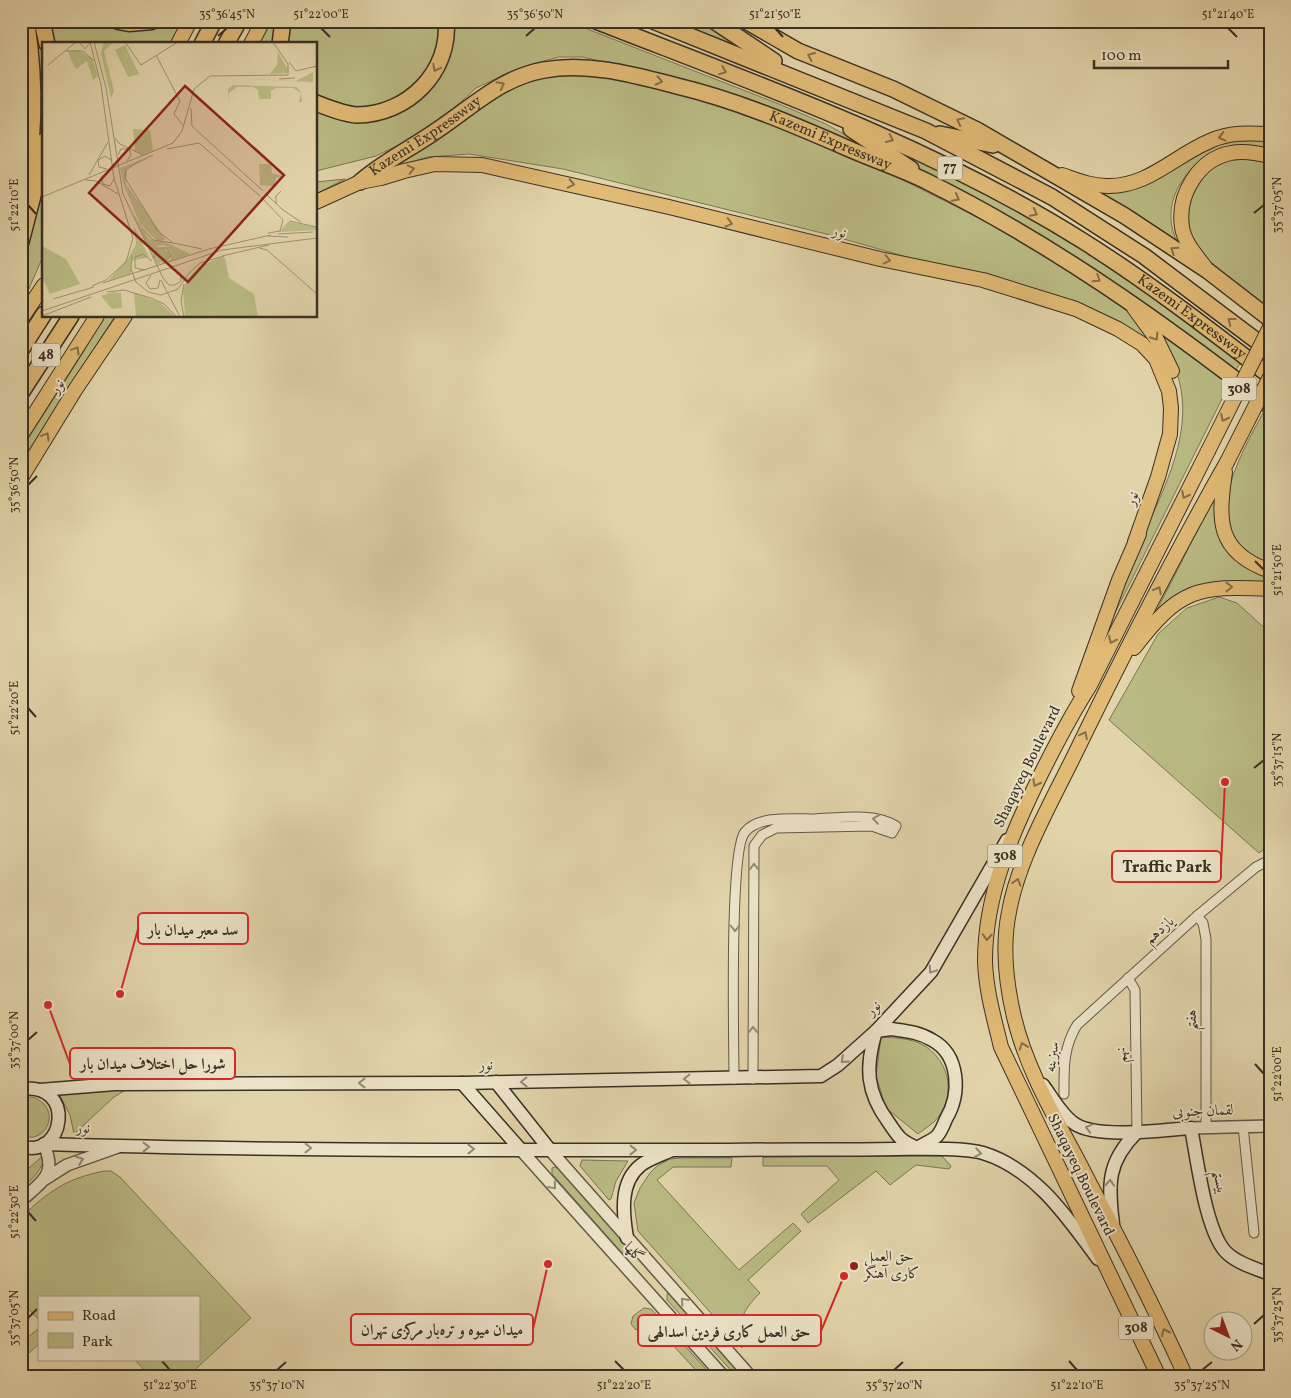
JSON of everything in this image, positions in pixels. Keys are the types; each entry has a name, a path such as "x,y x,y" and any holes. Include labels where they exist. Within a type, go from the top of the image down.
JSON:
{"highway":[{"path":"21,199 30,156 33,109 32,61 26,21"},
{"path":"42,21 47,42"},
{"path":"118,21 129,24 152,21"},
{"path":"203,42 214,21"},
{"path":"227,42 239,21"},
{"path":"280,42 283,21"},
{"path":"318,104 344,113 371,114 386,111 411,97 432,76 441,60 446,46 446,21"},
{"name":"Kazemi Expressway","path":"596,21 822,110 922,154 1082,240 1182,309 1270,377"},
{"name":"Kazemi Expressway","path":"653,21 837,94 926,132 1052,197 1144,256 1270,351"},
{"path":"714,21 765,55 837,94"},
{"path":"746,21 798,51 917,100 977,130 1125,216 1208,272 1270,319"},
{"name":"Kazemi Expressway","path":"360,182 382,163 433,134 498,87 527,74 577,67 610,71 709,94 778,119 926,181 1010,226 1125,298 1270,406"},
{"path":"822,110 903,163 926,181"},
{"path":"926,132 961,137 1009,149"},
{"path":"21,242 42,152"},
{"name":"48","path":"21,350 42,317"},
{"name":"48","path":"21,394 70,318"}],"main road":[{"path":"179,42 190,21"},
{"path":"251,42 263,21"},
{"path":"1046,170 1088,184 1107,186 1130,184 1150,177 1189,151 1211,140 1236,133 1270,134"},
{"path":"1208,272 1192,250 1182,227 1182,207 1187,187 1212,160 1232,152 1254,152 1270,156"},
{"name":"نور","path":"318,201 360,182 436,164 482,165 669,207 841,250 991,282 1026,292 1100,319 1133,337 1150,351 1163,374 1171,408 1170,434 1135,542"},
{"path":"21,319 42,289"},
{"path":"1072,712 1087,666 1135,542 1161,487 1170,462 1178,429 1179,412 1174,379 1165,356 1149,327 1125,298"},
{"path":"21,435 95,318"},
{"name":"نور","path":"21,478 65,406 124,318"},
{"name":"Shaqayeq Boulevard","path":"1159,1377 1001,1047 989,1000 986,962 988,917 998,873 1017,821 1072,712 1089,687 1270,327"},
{"name":"Shaqayeq Boulevard","path":"1186,1377 1089,1180 1058,1128 1034,1073 1014,1018 1007,981 1005,947 1008,912 1017,880 1050,806 1113,677 1270,377"},
{"path":"1227,462 1220,509 1226,538 1235,552 1246,561 1270,571"},
{"path":"1113,677 1158,618 1177,602 1202,590 1218,587 1270,589"},
{"name":"نور","path":"21,1089 40,1090 114,1084 462,1083 753,1079 821,1076 838,1065 876,1031 931,972 1017,821"},
{"path":"891,1029 918,1033 941,1046 952,1064 956,1092 952,1110 938,1136 923,1149 901,1141 876,1106 872,1096 869,1064 876,1031 891,1029"},
{"name":"لقمان جنوبی","path":"1034,1073 1075,1124 1099,1131 1137,1132 1190,1128"},
{"path":"496,1082 550,1150"},
{"path":"462,1083 521,1150"},
{"path":"40,1090 49,1094 59,1111 57,1130 44,1144"},
{"name":"بیستم","path":"1190,1128 1211,1223 1218,1243 1229,1255 1270,1274"},
{"path":"1114,1232 1109,1184 1111,1171 1125,1144 1137,1132"},
{"name":"نور","path":"21,1146 35,1147 44,1144 118,1147 521,1150 923,1149 980,1152 1009,1163 1035,1183 1054,1202 1113,1279"},
{"path":"627,1238 622,1207 632,1177 641,1165 672,1150"}],"street":[{"path":"734,1079 735,888 739,843 745,832 757,823 778,820 873,818 889,822 896,826 892,833 872,826 776,828 762,835 754,846 753,1079"},
{"name":"یازدهم","path":"1077,1025 1197,916 1256,867 1268,864"},
{"name":"هفتم","path":"1197,916 1203,924 1206,939 1206,1127"},
{"name":"نهم","path":"1128,978 1135,990 1137,1132"},
{"name":"سبزینه","path":"1064,1094 1067,1041 1077,1025"},
{"path":"1243,1126 1254,1233"},
{"name":"لقمان جنوبی","path":"1190,1128 1270,1126"},
{"path":"44,1144 51,1160 50,1169 45,1179"},
{"path":"21,1201 45,1179 68,1165 118,1147"},
{"name":"گلها","path":"521,1150 724,1377"},
{"name":"گلها","path":"550,1150 751,1377"}],"green space":[{"path":"32,21 39,21 44,42 42,42 42,259 21,307 21,218 26,203"},
{"path":"48,21 105,21 111,24 157,25 170,21 188,21 176,42 54,42"},
{"path":"266,21 277,21 272,42 257,42"},
{"path":"287,21 441,21 442,23 433,63 409,93 372,109 352,109 318,98 318,42 284,42"},
{"path":"450,21 567,21 779,104 826,124 878,153 713,88 678,78 582,57 559,57 532,64 476,88 452,110 409,140 376,156 318,170 318,109 348,118 428,90 448,61 452,30"},
{"path":"673,21 705,21 750,51"},
{"path":"21,22 29,92 21,168"},
{"path":"554,74 599,76 721,103 873,165 1021,239 1130,310 1148,332 1174,424 1146,340 928,263 826,234 563,169 469,154 427,157 375,173 506,88"},
{"path":"867,136 993,198 1043,225 1112,267 1156,298 1240,363 1235,372"},
{"path":"1270,140 1270,149 1240,147 1223,149 1199,163 1188,172 1180,184 1174,196 1171,209 1171,223 1175,237 1186,253 1088,188 1143,185 1163,176 1196,154 1227,141"},
{"path":"1233,157 1251,157 1270,162 1270,304 1267,308 1201,257 1186,228 1186,208 1195,186 1210,169"},
{"path":"345,179 318,193 318,182"},
{"path":"1141,314 1230,383 1100,643 1135,554 1163,491 1178,447 1182,425 1183,402 1176,371 1163,346"},
{"path":"102,318 114,318 21,463 21,450 84,351"},
{"path":"1264,411 1270,415 1270,564 1246,552 1232,536 1226,517 1228,496 1234,473"},
{"path":"1218,490 1234,558 1258,573 1270,577 1270,584 1223,582 1151,622"},
{"path":"1219,597 1237,603 1270,633 1270,845 1259,853 1109,720 1158,634 1187,608"},
{"path":"881,1037 908,1040 923,1045 940,1060 945,1070 948,1080 946,1102 934,1122 918,1134 886,1108 876,1076"},
{"path":"129,1088 114,1097 74,1134 70,1115 59,1094"},
{"path":"32,1097 47,1108 48,1123 45,1130 39,1135 31,1137 21,1136 21,1098"},
{"path":"46,1153 40,1169 21,1190 21,1175"},
{"path":"942,1156 951,1166 949,1169 916,1165 890,1185 876,1171 808,1223 801,1214 839,1180 827,1166 763,1166 763,1157"},
{"path":"732,1158 731,1167 673,1167 657,1180 739,1270 793,1223 801,1231 748,1280 760,1293 749,1305 742,1318 739,1332 742,1348 638,1231 634,1203 640,1188 657,1166 670,1159"},
{"path":"582,1160 628,1161 616,1181 611,1199 609,1200 580,1166"},
{"path":"552,1168 559,1169 632,1250 630,1255 624,1255 552,1174"},
{"path":"111,1171 120,1177 251,1318 187,1377 151,1377 135,1360 200,1360 200,1296 38,1296 38,1319 21,1301 21,1217 59,1187 90,1174"},
{"path":"667,1294 672,1294 744,1377 737,1377 667,1300"},
{"path":"644,1308 651,1309 657,1315 713,1377 702,1377 670,1342 665,1344 647,1322 636,1330 631,1324 633,1316"},
{"path":"38,1329 38,1345 21,1360 21,1343"}],"place":[{"name":"Traffic Park","path":"1225,782"},
{"name":"سد معبر میدان بار","path":"120,994"},
{"name":"شورا حل اختلاف میدان بار","path":"48,1005"},
{"name":"میدان میوه و تره‌بار مرکزی تهران","path":"548,1264"},
{"name":"حق العمل کاری آهنگر","path":"854,1266"},
{"name":"حق العمل کاری فردین اسدالهی","path":"844,1276"}]}
